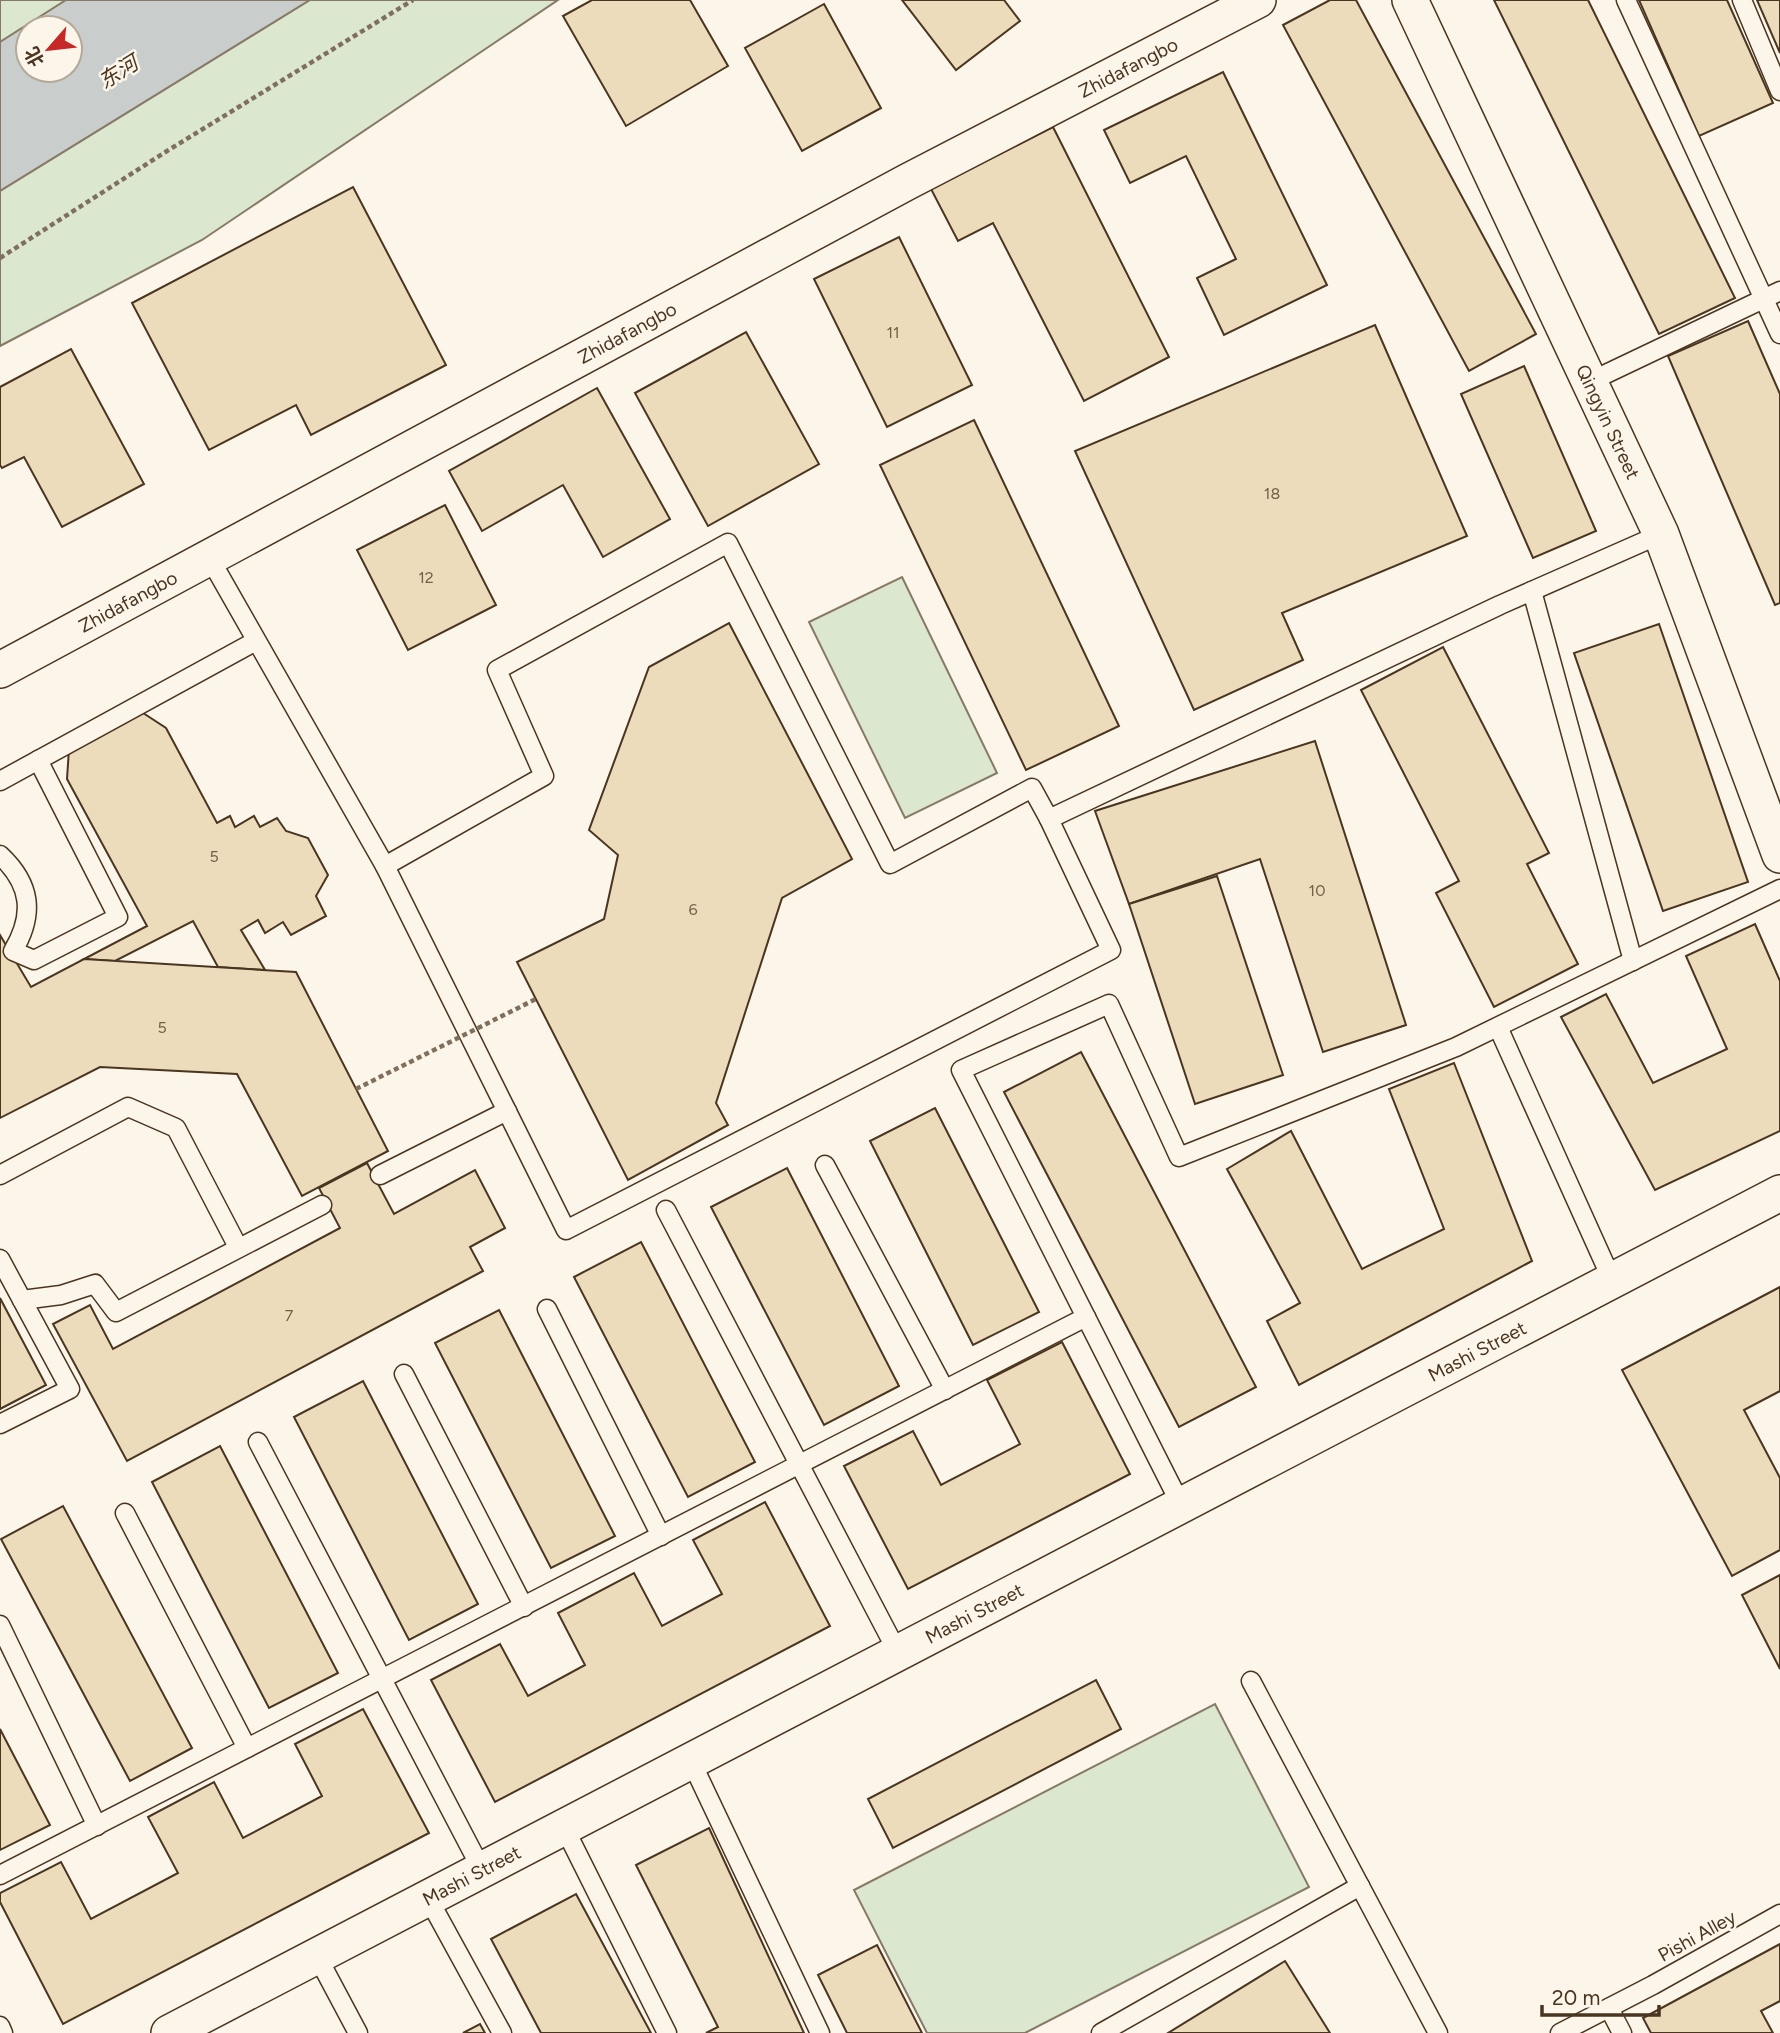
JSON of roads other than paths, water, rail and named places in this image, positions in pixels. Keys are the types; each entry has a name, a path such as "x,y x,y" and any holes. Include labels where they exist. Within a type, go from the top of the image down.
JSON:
{"street":[{"name":"Zhidafangbo","path":"0,670 907,182 1258,0"},
{"name":"Qingyin Street","path":"1410,0 1661,534 1780,855"},
{"name":"Mashi Street","path":"183,2030 317,1956 1780,1193"}],"lane":[{"path":"1626,0 1772,294 1780,334"},
{"path":"1742,0 1780,91"},
{"path":"1589,382 1772,294"},
{"path":"1049,820 1661,534"},
{"path":"209,557 385,866 566,1230 1111,950 1032,788 890,864 728,542 497,670 544,776 385,866"},
{"path":"1532,592 1633,961"},
{"path":"0,780 256,641"},
{"path":"0,855 16,870 28,911 24,932 13,951 34,960 118,917 38,760"},
{"path":"1181,1505 961,1070 1109,1004 1179,1157 1456,1047 1780,890"},
{"path":"1498,1027 1612,1280"},
{"path":"0,1175 128,1107 177,1128 238,1247"},
{"path":"380,1175 507,1111"},
{"path":"825,1164 945,1390"},
{"path":"22,1300 61,1295 95,1284 116,1312 322,1205"},
{"path":"666,1210 898,1653"},
{"path":"0,1259 70,1389 0,1424"},
{"path":"547,1309 661,1536"},
{"path":"0,1875 1086,1317"},
{"path":"404,1374 524,1607"},
{"path":"258,1442 482,1870"},
{"path":"125,1513 247,1748"},
{"path":"0,1625 97,1826"},
{"path":"1251,1681 1438,2033"},
{"path":"691,1761 820,2033"},
{"path":"564,1827 667,2033"},
{"path":"1101,2033 1360,1886"},
{"path":"428,1898 502,2033"},
{"name":"Pishi Alley","path":"1560,2033 1780,1914"},
{"path":"317,1956 358,2033"},
{"path":"1609,2008 1622,2033"},
{"path":"0,2026 4,2033"}],"water":[{"name":"东河","path":"66,0 310,0 0,191 0,42 14,33 14,84 84,84 84,14 44,14"}]}
